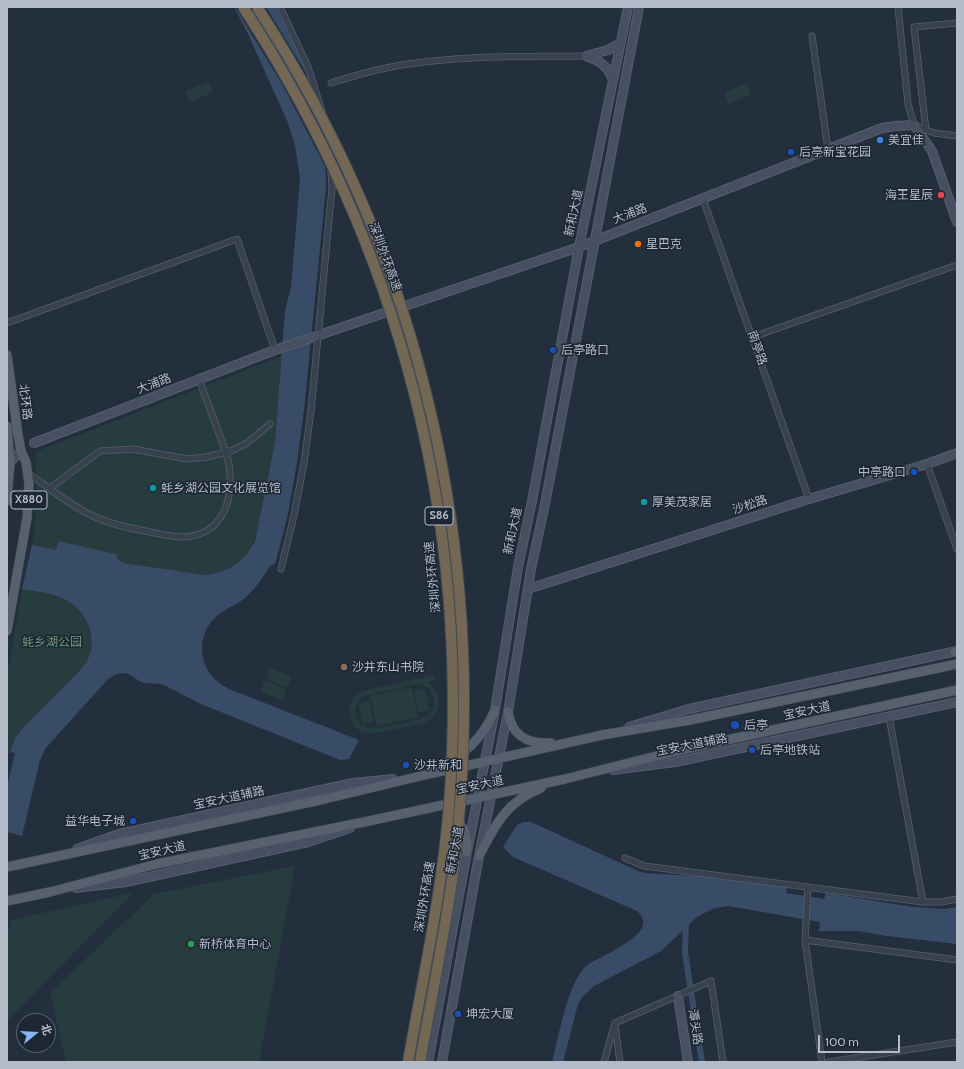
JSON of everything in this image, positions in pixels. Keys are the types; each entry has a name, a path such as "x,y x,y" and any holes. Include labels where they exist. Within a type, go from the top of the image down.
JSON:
{"highway":[{"name":"深圳外环高速","path":"243,7 289,80 319,136 370,250 391,310 409,370 424,431 436,492 444,554 451,632 453,712 451,775 446,838 438,901 408,1062"},
{"name":"深圳外环高速","path":"257,7 295,68 329,130 356,188 380,246 402,306 420,367 435,428 447,490 458,569 463,640 463,768 457,839 450,894 420,1062"}],"main road":[{"name":"新和大道","path":"428,1062 466,852 495,710 518,567 532,501 579,247 628,7"},
{"name":"新和大道","path":"442,1062 479,856 508,712 528,589 547,496 639,7"},
{"path":"586,56 608,50 621,43"},
{"path":"586,56 599,60 605,65 613,80"},
{"name":"大浦路","path":"34,443 279,348 579,247 882,128 914,126"},
{"path":"914,126 932,151 957,222"},
{"name":"北环路","path":"7,355 21,451"},
{"name":"北环路","path":"7,426 9,459"},
{"path":"9,459 21,451"},
{"name":"X880","path":"7,631 29,502 28,473 21,451"},
{"name":"沙松路","path":"528,589 809,499 927,464 957,453"},
{"name":"X880","path":"7,500 9,459"},
{"path":"602,735 688,709 956,652"},
{"name":"宝安大道","path":"7,867 325,799 422,775 602,735 690,720 957,664"},
{"name":"宝安大道","path":"7,901 50,892 157,864 595,773 676,751 957,690"},
{"name":"宝安大道辅路","path":"595,773 675,762 957,702"},
{"path":"422,775 453,760 468,749 481,735 495,710"},
{"path":"508,712 514,729 518,734 528,740 539,743 572,742"},
{"path":"479,856 497,823 512,805 528,794 565,779"},
{"path":"429,808 448,813 458,821 462,826 466,839 466,852"},
{"path":"7,862 23,864"},
{"path":"7,905 26,897"},
{"name":"潭头路","path":"678,996 688,1062"}],"street":[{"path":"280,7 302,53 313,82 326,126 332,188 314,336 311,411 304,463 294,515 281,569"},
{"path":"898,7 908,104 914,126"},
{"path":"926,130 914,27 957,23"},
{"path":"812,36 828,149"},
{"path":"331,83 376,70 423,62 462,59 586,56"},
{"name":"大浦路","path":"914,126 934,134 957,136"},
{"name":"南亭路","path":"703,199 809,499"},
{"path":"7,323 237,239 279,348"},
{"path":"753,337 957,265"},
{"path":"28,473 80,509 113,524 176,536 190,536 204,532 215,524 224,513 230,492 230,473 226,452 199,379"},
{"path":"50,488 100,451 133,449 187,459 207,457 226,452 247,443 270,424"},
{"path":"927,464 957,549"},
{"path":"889,717 923,902"},
{"path":"625,858 644,866 923,902 941,902 957,899"},
{"path":"808,887 805,940 822,1062"},
{"path":"805,940 957,960"},
{"path":"615,1023 711,981 723,1062"},
{"path":"604,1062 615,1023"},
{"path":"615,1023 620,1062"},
{"path":"829,1062 957,1042"}],"green space":[{"path":"208,81 213,92 190,102 185,92"},
{"path":"747,83 751,95 728,104 724,92"},
{"path":"282,356 275,442 257,531 248,551 235,565 217,573 194,574 123,563 117,558 116,554 58,541 56,551 32,545 36,498 35,452"},
{"name":"蚝乡湖公园","path":"22,589 53,595 71,603 85,618 89,627 91,647 89,657 84,666 21,730 15,738 10,752 7,751 7,676"},
{"path":"270,668 292,676 287,687 266,679"},
{"path":"434,675 435,680 427,682 437,694 439,705 438,710 431,719 421,724 378,733 363,732 357,729 350,714 350,707 353,701 362,691","holes":["417,684 430,691 434,700 432,709 426,716 407,722 373,728 363,726 359,723 355,714 355,709 357,704 364,696"]},
{"path":"265,681 286,689 282,700 260,692"},
{"path":"412,687 418,717 377,726 370,696"},
{"path":"425,689 430,710 419,712 414,691"},
{"path":"369,701 374,722 363,725 358,703"},
{"name":"新桥体育中心","path":"295,866 259,1062 66,1062 56,1013 55,1013 50,993 154,894"},
{"path":"133,893 7,1021 7,938 11,920"}],"water":[{"path":"234,7 276,7 299,54 310,82 325,157 326,187 304,410 297,462 288,514 275,564 270,566 249,594 241,601 221,613 211,622 204,635 202,649 203,656 212,676 229,689 359,740 349,759 340,760 201,704 162,684 143,683 128,674 117,674 108,679 45,749 40,760 22,836 7,832 7,787 15,753 10,752 15,738 21,730 84,666 89,657 91,647 89,627 85,618 71,603 53,595 22,589 32,545 56,550 58,541 116,554 117,558 123,563 205,575 221,572 234,565 246,555 255,541 275,442 285,311 291,287 300,178 295,145 288,123 248,34"},
{"path":"524,822 531,822 645,873 729,878 787,886 786,893 824,899 826,893 913,907 945,909 957,907 957,944 858,931 819,931 820,922 728,906 714,908 697,917 661,951 594,986 582,997 578,1004 563,1062 552,1062 564,1012 579,975 585,967 592,962 626,944 636,936 642,928 643,920 637,911 513,857 503,847 517,825"}],"pier":[{"path":"235,7 266,7 314,86 324,126 328,172 282,84"}],"waterway":[{"path":"686,921 685,953 702,1062"}],"place":[{"name":"美宜佳","path":"880,140"},
{"name":"后亭新宝花园","path":"791,152"},
{"name":"海王星辰","path":"941,195"},
{"name":"星巴克","path":"638,244"},
{"name":"后亭路口","path":"553,350"},
{"name":"中亭路口","path":"914,472"},
{"name":"蚝乡湖公园文化展览馆","path":"153,488"},
{"name":"厚美茂家居","path":"644,502"},
{"name":"沙井东山书院","path":"344,667"},
{"name":"后亭","path":"735,725"},
{"name":"后亭地铁站","path":"752,750"},
{"name":"沙井新和","path":"406,765"},
{"name":"益华电子城","path":"133,821"},
{"name":"新桥体育中心","path":"191,944"},
{"name":"坤宏大厦","path":"458,1014"}]}
